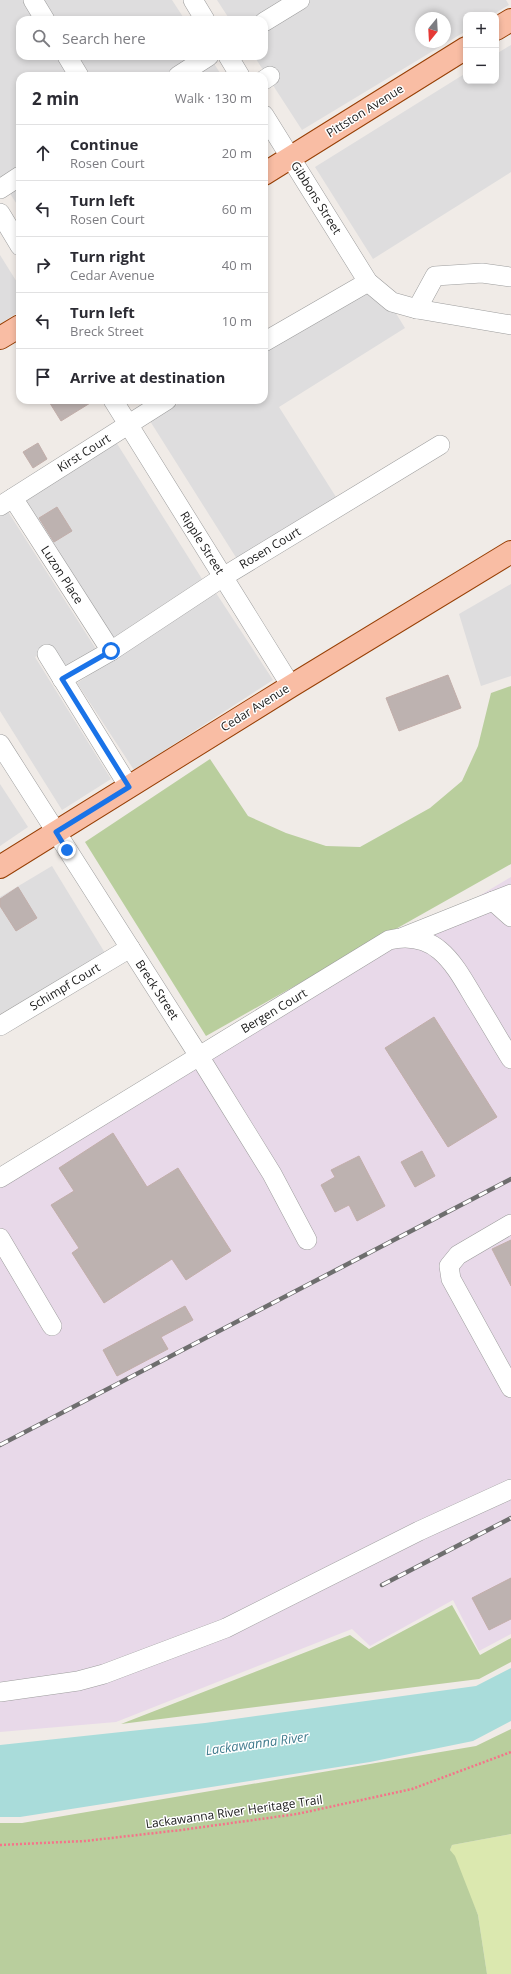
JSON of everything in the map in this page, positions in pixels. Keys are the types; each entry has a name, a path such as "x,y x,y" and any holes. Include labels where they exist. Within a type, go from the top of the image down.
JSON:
{"main road":[{"path":"499,27 511,20"},
{"name":"Pittston Avenue","path":"268,171 463,50"},
{"path":"0,338 16,328"},
{"name":"Cedar Avenue","path":"0,867 291,686 511,552"}],"street":[{"path":"33,0 43,16"},
{"path":"193,0 203,16"},
{"path":"268,20 300,0"},
{"path":"69,60 77,72"},
{"path":"184,72 203,60"},
{"path":"230,60 238,72"},
{"name":"Gibbons Street","path":"268,121 368,282 392,302 417,309 511,325"},
{"path":"0,189 16,179"},
{"path":"0,213 16,239"},
{"path":"417,309 435,276 482,273 511,277"},
{"path":"268,340 368,282"},
{"name":"Ripple Street","path":"115,404 291,686"},
{"name":"Kirst Court","path":"6,502 162,404"},
{"name":"Rosen Court","path":"62,679 111,651 223,577 440,445"},
{"name":"Luzon Place","path":"6,502 111,651"},
{"path":"47,654 129,787"},
{"name":"Breck Street","path":"0,744 199,1056 272,1174 307,1240"},
{"path":"403,937 511,894"},
{"path":"493,901 511,917"},
{"name":"Bergen Court","path":"0,1178 325,981 389,940 403,937 416,938 430,943 451,960 511,1059"},
{"name":"Schimpf Court","path":"0,1026 130,948"},
{"path":"511,1224 458,1255 449,1266 451,1279 511,1388"},
{"path":"0,1238 52,1326"},
{"path":"0,1692 78,1681 104,1674 226,1628 364,1558 511,1489"}],"path":[{"name":"Lackawanna River Heritage Trail","path":"0,1845 85,1840 181,1830 297,1814 412,1789 511,1752"}],"shaded area":[{"path":"0,0 172,0 182,16 16,16 16,60 212,60 219,72 16,72 16,203 0,178"},
{"path":"217,0 506,0 509,5 497,12 463,12 463,33 451,40 451,12 415,12 415,48 438,48 302,130 268,78 268,72 264,72 257,60 268,60 268,16 227,16"},
{"path":"511,45 511,172 373,259 315,167 463,75 463,84 499,84 499,52"},
{"path":"0,255 16,281 16,314 0,324"},
{"path":"376,281 405,328 279,407 336,497 237,559 150,421 178,404 268,404 268,348"},
{"path":"116,442 202,579 112,639 23,499"},
{"path":"5,507 96,649 64,669 50,647 35,657 111,779 62,810 0,711 0,510"},
{"path":"511,584 511,676 481,686 459,614"},
{"path":"216,593 273,680 134,770 77,683"},
{"path":"0,784 28,827 0,846"},
{"path":"52,866 105,953 0,1014 0,897"},
{"path":"511,877 511,1634 479,1651 453,1600 370,1646 352,1629 116,1722 0,1732 0,1183"}],"green space":[{"path":"511,686 511,864 206,1036 85,842 210,759 248,816 286,833 326,846 360,847 430,808 462,781 478,746 491,693"},
{"path":"452,1605 480,1655 511,1638 511,1662 479,1679 121,1724 350,1635 369,1649"},
{"path":"511,1729 511,1834 452,1845 450,1850 455,1856 478,1915 487,1974 0,1974 0,1823 22,1823 476,1746"},
{"path":"511,1834 511,1974 487,1974 478,1915 450,1850 452,1845"}],"water":[{"name":"Lackawanna River","path":"511,1668 511,1721 473,1741 370,1762 20,1817 0,1817 0,1745 205,1723 476,1686"}],"building":[{"path":"50,404 89,404 61,421"},
{"path":"38,443 47,459 33,468 23,452"},
{"path":"57,507 72,531 54,542 39,518"},
{"path":"448,675 461,708 399,731 386,698"},
{"path":"18,887 37,918 16,931 0,906 0,899"},
{"path":"434,1017 497,1117 448,1147 385,1048"},
{"path":"113,1133 147,1187 178,1168 231,1251 186,1280 172,1259 104,1303 72,1253 79,1248 51,1205 74,1191 59,1168"},
{"path":"422,1151 435,1176 415,1187 401,1162"},
{"path":"359,1156 385,1206 357,1221 349,1205 335,1212 321,1185 335,1177 331,1170"},
{"path":"511,1240 511,1286 492,1249"},
{"path":"185,1306 193,1320 161,1337 168,1349 117,1376 103,1350"},
{"path":"511,1578 511,1619 489,1630 472,1598"}],"railway":[{"path":"0,1445 511,1179"},
{"path":"382,1585 511,1518"}],"route":[{"path":"67,850 56,832 129,787 62,679 111,651"}]}
